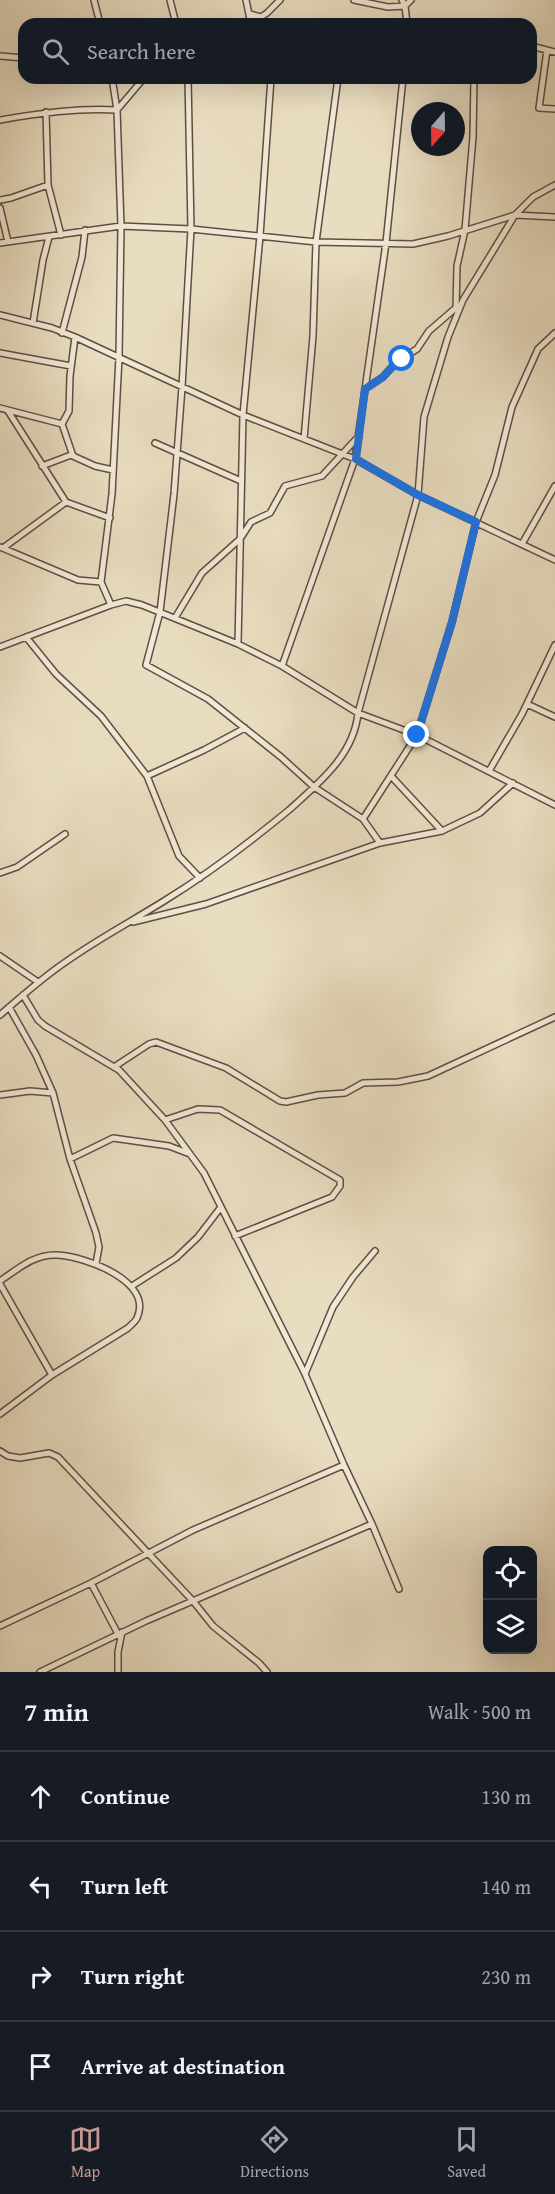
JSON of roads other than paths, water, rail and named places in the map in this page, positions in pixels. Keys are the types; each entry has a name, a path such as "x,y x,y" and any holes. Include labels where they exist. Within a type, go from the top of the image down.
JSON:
{"street":[{"path":"94,0 98,18"},
{"path":"170,0 174,18"},
{"path":"246,0 250,18"},
{"path":"250,14 261,17 280,0"},
{"path":"354,0 388,7 411,0"},
{"path":"404,3 406,18"},
{"path":"537,48 555,52"},
{"path":"547,50 539,108 555,109"},
{"path":"0,56 18,58"},
{"path":"111,605 100,582 110,518 119,357 121,226 117,110 113,84"},
{"path":"117,110 139,84"},
{"path":"188,84 191,229 182,387 160,612 146,665 208,699 314,787 363,819 380,843"},
{"path":"238,644 243,415 260,236 271,84"},
{"path":"304,439 313,336 316,242 337,84"},
{"path":"282,666 356,459 386,243 402,84"},
{"path":"456,309 457,266 465,230 473,137 474,84"},
{"path":"0,120 46,112 88,109 117,110"},
{"path":"46,112 48,185 61,235"},
{"path":"0,200 48,185"},
{"path":"365,389 417,349 429,331 456,309 515,215 533,197 555,185"},
{"path":"0,208 8,242"},
{"path":"0,243 121,226 191,229 316,242 413,244 448,236 515,215 555,218"},
{"path":"62,333 82,257 85,230"},
{"path":"33,323 49,237"},
{"path":"0,1015 38,982 67,961 201,878 252,842 337,764 356,730 358,713 418,495 424,417 448,337 463,300"},
{"path":"0,315 75,337 243,415 356,459 418,495 555,560"},
{"path":"363,819 417,735 452,622 476,522 495,475 512,407 538,349 555,333"},
{"path":"75,337 69,411 62,424 71,454 95,466 113,470"},
{"path":"0,353 71,366"},
{"path":"0,408 62,424"},
{"path":"8,411 66,502 110,518"},
{"path":"175,618 202,573 240,539 251,522 270,513 285,486 321,476 359,436"},
{"path":"155,443 241,481"},
{"path":"42,466 71,454"},
{"path":"522,544 555,486"},
{"path":"2,548 66,502"},
{"path":"2,548 78,580 100,582"},
{"path":"0,647 126,601 160,612 238,644 282,666 358,713 417,735 555,805"},
{"path":"26,637 56,674 101,716 147,776 179,856 201,878"},
{"path":"489,771 528,704 555,645"},
{"path":"528,704 555,717"},
{"path":"147,776 245,728"},
{"path":"391,776 442,831"},
{"path":"126,924 206,904 380,843 442,831 480,813 513,783"},
{"path":"0,873 17,867 65,834"},
{"path":"0,956 38,982"},
{"path":"23,995 38,1020 45,1026 114,1067 165,1120 175,1137 204,1173 305,1374 399,1589"},
{"path":"9,1007 36,1055 53,1094 70,1159 98,1240 96,1264"},
{"path":"114,1067 149,1044 156,1042 226,1068 280,1101 286,1102 318,1095 345,1093 363,1083 398,1083 428,1076 555,1017"},
{"path":"0,1095 30,1091 53,1094"},
{"path":"165,1120 198,1109 220,1110 340,1180 340,1186 332,1197 235,1236"},
{"path":"70,1159 113,1138 169,1146 191,1155"},
{"path":"132,1286 177,1258 198,1237 221,1207"},
{"path":"305,1374 333,1307 353,1277 375,1251"},
{"path":"0,1414 52,1375 128,1328 137,1318 138,1295 132,1286 111,1271 96,1264 57,1255 34,1258 0,1283 52,1375"},
{"path":"0,1451 8,1456 20,1458 49,1453 58,1457 193,1601 213,1626 267,1672"},
{"path":"0,1626 91,1583 192,1530 344,1465"},
{"path":"40,1672 120,1633 372,1524"},
{"path":"91,1583 120,1633 118,1672"}]}
